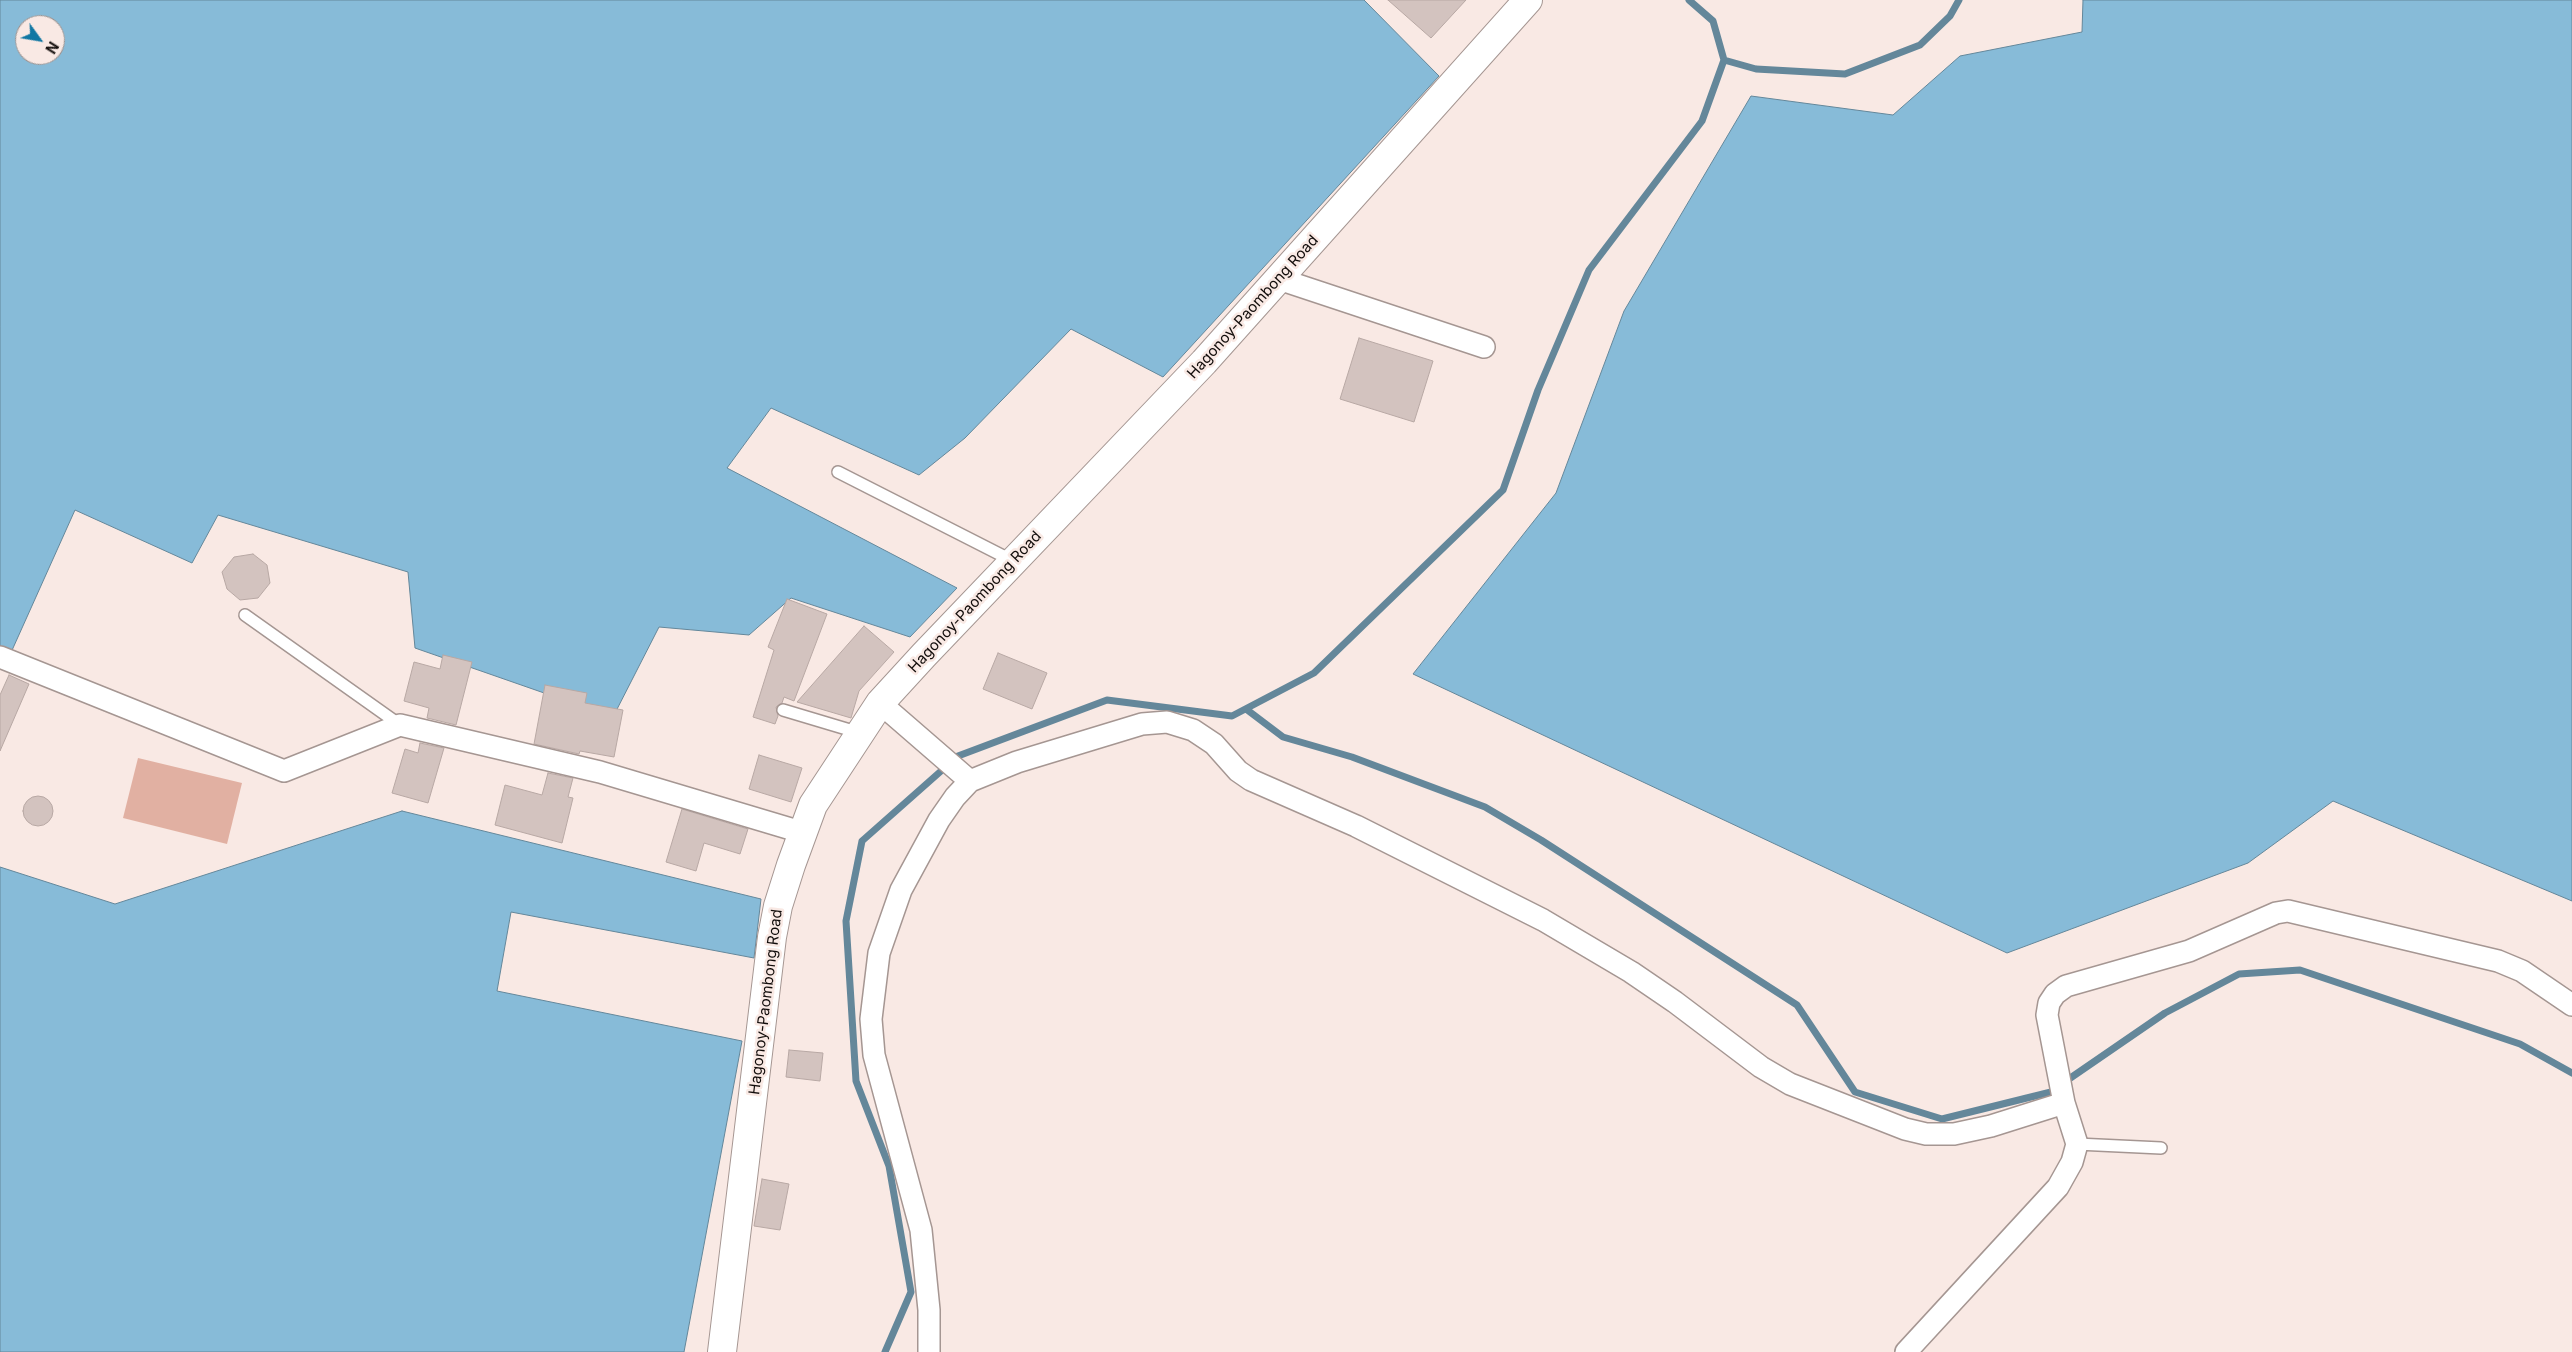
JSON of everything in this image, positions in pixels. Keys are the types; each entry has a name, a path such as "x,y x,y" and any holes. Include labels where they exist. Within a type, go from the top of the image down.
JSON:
{"main road":[{"name":"Hagonoy-Paombong Road","path":"722,1352 772,937 778,906 801,832 813,805 880,703 1204,362 1528,0"}],"street":[{"path":"1280,279 1484,347"},
{"path":"0,657 284,771 400,725 600,772 801,832"},
{"path":"880,703 962,774"},
{"path":"962,774 1016,762 1142,724 1167,722 1193,730 1214,744 1238,771 1251,780 1356,826 1543,920 1646,982 1761,1067 1790,1084 1905,1129 1926,1134 1954,1134 1991,1126 2064,1103"},
{"path":"929,1352 929,1310 920,1230 874,1055 871,1019 879,953 901,890 921,850 954,797 962,774"},
{"path":"1906,1352 2058,1187 2072,1162 2077,1144 2064,1103 2047,1015 2049,1003 2055,994 2066,986 2188,950 2276,913 2296,913 2498,961 2522,971 2572,1005"}],"lane":[{"path":"838,472 1013,561"},
{"path":"245,615 400,725"},
{"path":"783,710 860,733"},
{"path":"2077,1144 2161,1148"}],"shaded area":[{"path":"138,758 242,783 227,844 123,818"}],"water":[{"path":"0,0 1364,0 1439,76 1163,377 1071,329 965,438 919,475 771,408 727,468 957,588 910,637 791,598 749,635 659,627 613,717 415,648 408,572 218,515 192,563 75,510 9,657 0,654"},
{"path":"2083,0 2572,0 2572,901 2333,801 2248,863 2007,953 1413,674 1556,493 1624,311 1751,96 1893,115 1960,56 2082,32"},
{"path":"402,811 761,899 754,958 511,912 497,991 742,1041 684,1352 0,1352 0,867 115,904"}],"building":[{"path":"1388,0 1466,0 1431,38"},
{"path":"1359,338 1433,361 1414,422 1340,399"},
{"path":"253,554 267,565 270,583 258,598 240,600 227,589 222,572 234,557"},
{"path":"787,599 827,614 794,701 784,697 782,703 776,707 778,716 775,724 753,717 774,650 768,647"},
{"path":"864,626 894,652 859,691 851,718 797,702"},
{"path":"998,653 1047,673 1032,709 983,689"},
{"path":"443,655 472,662 456,725 427,718 429,708 404,701 414,662 440,669"},
{"path":"9,675 29,684 0,751 0,695"},
{"path":"545,685 587,693 585,703 623,710 614,757 580,751 579,754 534,744"},
{"path":"420,743 444,748 428,803 392,793 405,749 418,753"},
{"path":"759,755 802,768 791,802 749,789"},
{"path":"548,773 573,778 568,797 573,798 562,843 495,825 505,785 542,795"},
{"path":"38,796 44,797 52,805 52,817 44,825 38,826 32,825 24,817 23,811 24,805 32,797"},
{"path":"682,809 748,829 740,854 704,843 696,871 666,862"},
{"path":"789,1050 823,1053 820,1081 786,1077"},
{"path":"762,1179 789,1184 780,1230 754,1226"}],"waterway":[{"path":"885,1352 911,1292 889,1166 856,1081 846,921 862,841 958,756 1107,700 1232,716 1314,673 1503,490 1538,390 1589,270 1702,121 1724,60 1713,21 1689,0"},
{"path":"1724,60 1756,69 1845,74 1920,45 1950,16 1959,0"},
{"path":"1246,709 1283,737 1352,757 1485,807 1541,840 1797,1005 1855,1092 1942,1119 2051,1092"},
{"path":"2066,1081 2165,1013 2239,974 2300,970 2520,1044 2572,1073"}]}
